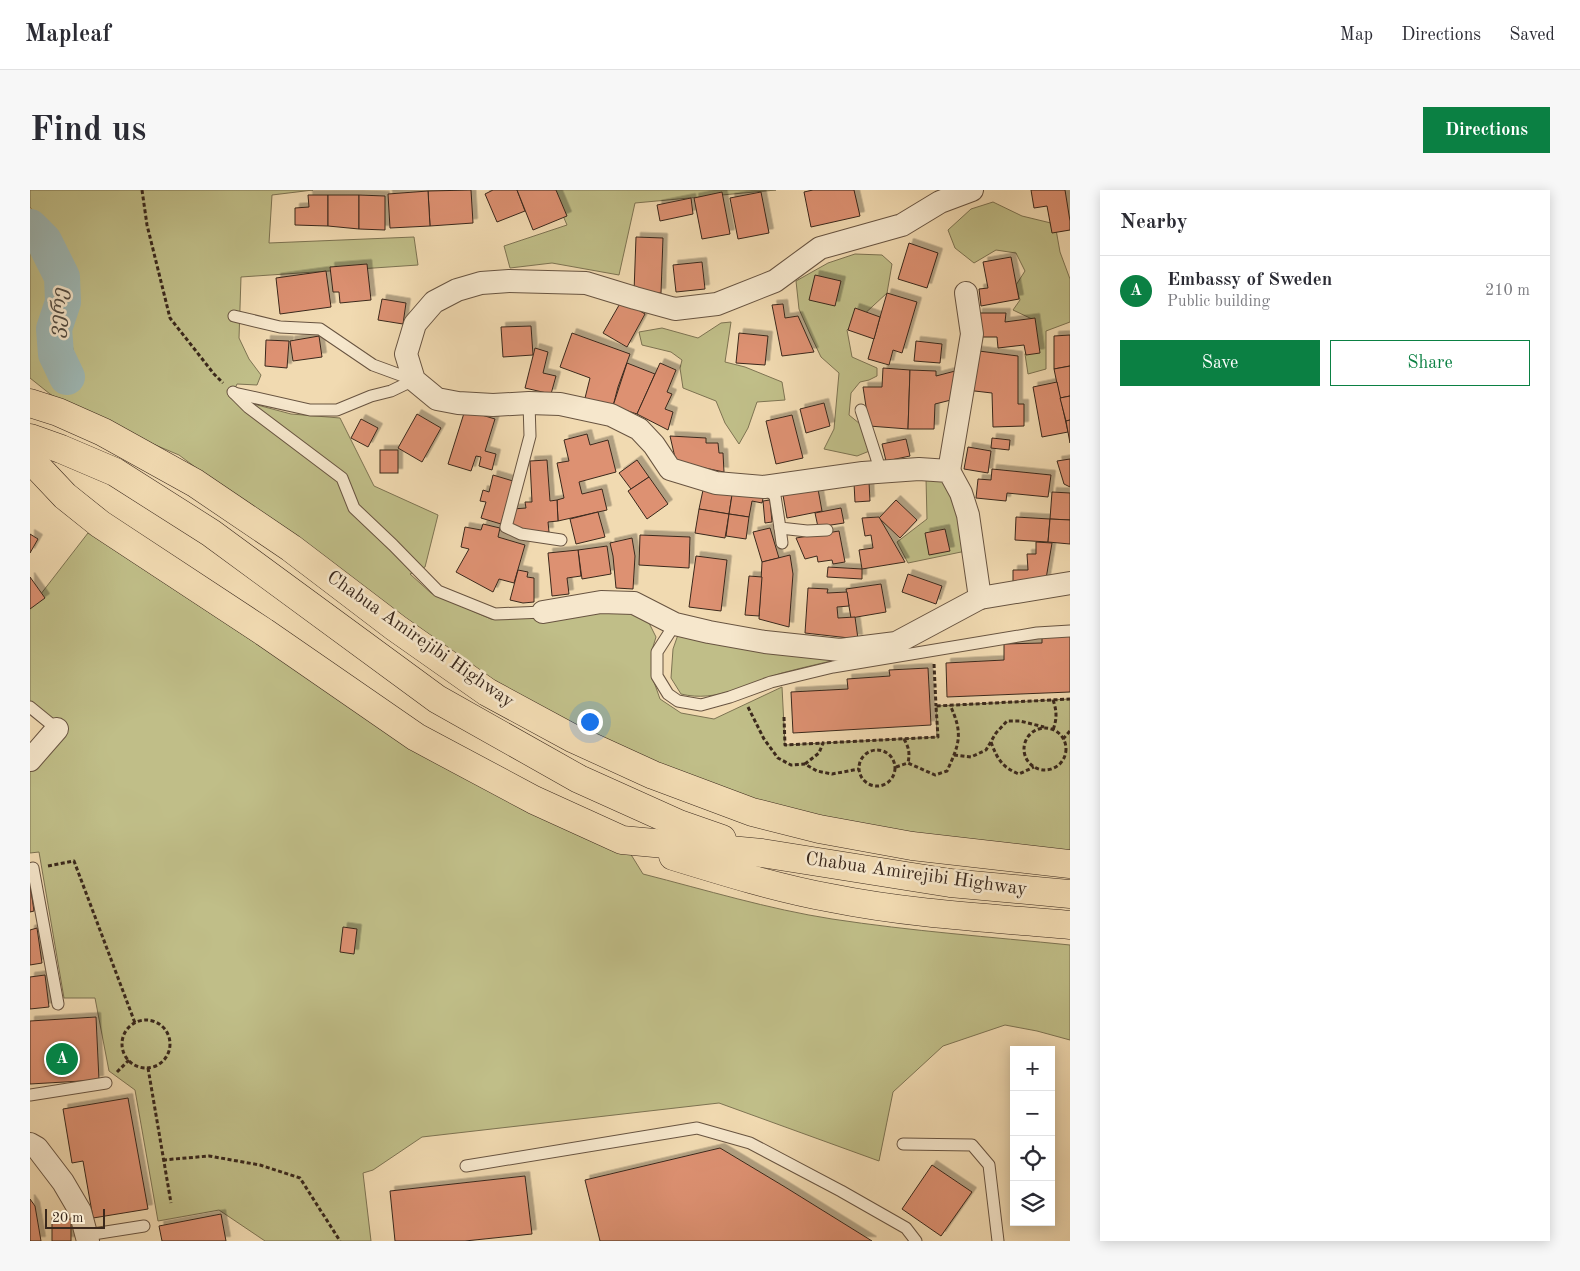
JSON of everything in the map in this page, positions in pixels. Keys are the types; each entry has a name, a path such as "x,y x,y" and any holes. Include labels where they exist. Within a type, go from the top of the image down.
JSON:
{"main road":[{"name":"Chabua Amirejibi Highway","path":"30,391 58,412"},
{"name":"Chabua Amirejibi Highway","path":"30,403 58,412 103,432 195,483 291,548 396,628 487,692 572,738 653,775 752,812 819,829 912,846 1068,864"},
{"name":"Chabua Amirejibi Highway","path":"30,438 116,472 203,528 437,699 488,728 588,783 679,824 762,853"},
{"name":"Chabua Amirejibi Highway","path":"30,459 65,496 100,524 256,627 416,737 534,800 622,840 762,853 950,883 1070,894"},
{"path":"622,840 753,881 832,898 900,910 1070,925"},
{"path":"950,883 979,894 1070,913"}],"street":[{"path":"949,471 919,469 881,472 764,487 716,483 670,469 654,445 639,429 611,415 560,404 493,405 458,403 437,399 414,380 406,354 415,324 434,302 456,290 481,283 510,281 586,283 675,308 717,304 775,281 820,248 902,225 940,202 972,190"},
{"path":"966,293 972,334 949,471 962,493 968,514 980,598"},
{"path":"543,612 601,602 634,603 675,624 766,642 840,650 896,643 980,598 1070,583"},
{"path":"30,760 57,729"},
{"path":"30,1144 37,1148 63,1182 80,1211 88,1238"}],"lane":[{"path":"234,316 280,326 320,329 373,365 414,380"},
{"path":"233,392 310,410 337,410 371,396 391,391 414,380"},
{"path":"233,392 248,407 342,478 354,508 438,591 495,614 543,612"},
{"path":"529,403 530,436 506,527 521,534 561,540"},
{"path":"861,410 881,472"},
{"path":"764,487 775,496 782,543"},
{"path":"780,528 807,531 827,530"},
{"path":"675,624 657,652 657,676 668,694 678,701 701,705 771,682 833,667 1037,634 1070,631"},
{"path":"30,707 57,729"},
{"path":"31,869 58,1004"},
{"path":"30,1095 106,1083"},
{"path":"466,1166 697,1128 750,1143 906,1228 916,1241"},
{"path":"903,1144 972,1145 989,1165 998,1241"},
{"path":"88,1238 144,1226"}],"path":[{"path":"142,190 148,225 170,318 214,374 233,392"},
{"path":"784,717 785,745 938,737 934,651"},
{"path":"742,693 754,722 778,758 791,765 805,764 832,774 859,769"},
{"path":"936,706 1070,699"},
{"path":"1053,700 1057,709 1054,730"},
{"path":"896,766 908,763 935,775 947,771 960,735 957,721 950,705"},
{"path":"954,755 970,757 986,750 996,733 1007,721 1020,721 1054,730 1063,739 1066,746 1063,759 1059,765 1047,770 1034,767 1028,762 1024,749 1025,743 1033,732 1046,728"},
{"path":"1063,739 1070,731"},
{"path":"904,739 909,748 908,763"},
{"path":"991,742 996,756 1008,770 1020,774 1034,767"},
{"path":"805,764 819,753 823,743"},
{"path":"876,750 887,752 896,766 892,779 888,783 875,786 864,781 860,776 859,769 862,758 865,754 876,750"},
{"path":"31,869 74,861 135,1023"},
{"path":"142,1021 158,1023 164,1028 170,1043 166,1058 160,1063 148,1068 138,1066 126,1056 122,1042 124,1034 135,1023 142,1021"},
{"path":"148,1068 170,1203"},
{"path":"163,1160 210,1156 260,1166 300,1178 340,1241"}],"shaded area":[{"path":"30,190 313,190 272,195 269,243 414,237 418,265 241,277 239,338 249,359 261,375 257,385 237,384 231,398 291,414 340,418 374,486 438,515 425,567 410,574 431,593 491,619 548,618 600,610 631,612 649,623 656,637 652,650 653,679 660,699 681,713 714,719 782,687 785,745 937,737 936,706 1070,699 1070,856 1005,850 741,803 575,734 400,620 179,455 82,414 50,394 30,378 30,239 47,259 57,284 58,301 45,338 45,349 56,387 78,373 67,321 79,279 30,207"},
{"path":"552,190 776,190 635,203 619,275 552,263 510,268 504,246 567,225"},
{"path":"993,202 1022,216 1055,224 1060,252 1070,279 1070,322 1046,331 1046,369 1028,374 1025,354 1035,339 1032,319 1013,310 1020,300 1016,285 1025,271 1016,253 996,250 974,263 955,248 948,230 971,209"},
{"path":"855,254 882,255 892,264 887,293 847,330 852,357 877,368 877,376 860,382 851,393 849,415 870,432 872,450 857,456 824,449 834,429 839,373 821,357 811,336 799,309 796,281 828,263"},
{"path":"731,322 725,362 745,367 782,382 785,400 757,402 748,428 739,444 725,423 716,401 683,388 680,368 682,360 671,352 642,345 639,332 662,328 698,338 721,323"},
{"path":"926,478 945,482 953,494 966,551 908,563 897,542 927,519"},
{"path":"88,533 260,646 416,737 622,840 643,874 761,905 832,919 1070,945 1070,1040 1005,1025 943,1046 893,1092 879,1161 719,1103 422,1137 373,1170 363,1173 371,1241 265,1241 219,1210 158,1221 135,1090 109,1071 95,998 64,998 39,852 30,853 30,760 56,729 30,707 30,608"},
{"path":"680,629 861,655 782,673 720,694 694,696 681,694 671,678 673,649"}],"building":[{"path":"471,190 473,223 430,226 428,191"},
{"path":"493,190 517,190 525,211 497,222 485,194"},
{"path":"517,190 556,190 567,216 533,230"},
{"path":"813,190 854,190 860,216 811,227 804,192"},
{"path":"1031,190 1065,190 1070,230 1052,233 1047,206 1034,208"},
{"path":"428,191 430,226 390,228 388,194"},
{"path":"722,192 730,234 702,239 694,198"},
{"path":"761,192 769,233 738,239 730,198"},
{"path":"308,195 328,195 328,226 295,225 295,208 309,207"},
{"path":"328,195 359,195 359,229 328,226"},
{"path":"359,195 385,196 385,230 359,229"},
{"path":"691,198 693,214 660,221 657,205"},
{"path":"636,237 663,238 661,293 634,292"},
{"path":"909,243 938,253 927,288 898,279"},
{"path":"1011,257 1019,299 981,306 979,289 988,288 983,262"},
{"path":"702,262 705,289 676,292 673,265"},
{"path":"367,264 371,300 340,303 339,292 333,292 330,267"},
{"path":"326,271 331,307 280,314 276,278"},
{"path":"815,275 841,281 835,306 809,300"},
{"path":"887,293 917,302 902,353 893,350 889,365 868,359"},
{"path":"382,299 406,303 403,324 378,320"},
{"path":"622,300 645,314 627,347 603,333"},
{"path":"783,304 785,318 798,316 814,352 782,356 772,305"},
{"path":"855,308 880,317 874,339 848,330"},
{"path":"978,313 1006,313 1005,322 1035,318 1040,353 1026,355 1024,345 998,348 997,337 977,337"},
{"path":"531,326 533,355 503,357 501,327"},
{"path":"572,333 630,354 613,406 585,398 590,378 560,367"},
{"path":"739,333 768,336 765,365 736,363"},
{"path":"1070,335 1070,366 1054,369 1054,336"},
{"path":"319,336 322,357 293,361 290,341"},
{"path":"266,340 289,341 287,368 265,366"},
{"path":"916,341 942,344 940,363 914,361"},
{"path":"535,348 548,352 543,373 556,376 551,394 525,388"},
{"path":"971,350 1018,356 1018,404 1024,404 1024,426 993,427 992,393 966,390"},
{"path":"627,363 655,374 637,414 613,406"},
{"path":"660,363 676,370 667,392 672,394 665,409 673,412 668,430 637,414"},
{"path":"1070,366 1070,396 1060,398 1054,369"},
{"path":"883,368 910,370 908,429 869,426 863,387 882,387"},
{"path":"910,370 936,371 936,376 959,370 951,400 935,404 934,429 908,429"},
{"path":"1057,382 1068,432 1042,437 1033,387"},
{"path":"1070,396 1070,420 1066,421 1060,398"},
{"path":"824,403 830,426 806,433 800,409"},
{"path":"465,410 495,419 485,451 496,454 492,470 479,466 481,457 476,456 471,471 448,464"},
{"path":"417,414 441,428 422,462 398,448"},
{"path":"792,415 803,458 776,464 766,421"},
{"path":"361,419 378,428 368,447 351,438"},
{"path":"1070,420 1070,443 1066,421"},
{"path":"587,434 590,445 608,440 616,472 579,482 582,494 602,489 607,510 558,521 557,500 564,498 557,463 569,461 564,440"},
{"path":"670,436 706,438 706,443 718,443 719,453 723,453 724,472 676,462"},
{"path":"992,438 1010,440 1009,450 991,448"},
{"path":"906,439 910,456 886,461 882,444"},
{"path":"968,447 991,451 988,473 964,469"},
{"path":"380,450 398,450 398,473 380,473"},
{"path":"1070,459 1070,487 1064,484 1057,461"},
{"path":"547,460 550,501 557,500 558,521 548,522 549,532 525,532 512,527 512,509 526,508 525,502 532,502 530,461"},
{"path":"637,460 649,477 631,489 619,473"},
{"path":"992,469 1051,475 1048,497 1007,493 1006,501 976,498 978,479 991,480"},
{"path":"493,475 513,481 501,524 481,518 486,502 480,501 483,490 489,492"},
{"path":"649,477 668,504 647,519 628,491"},
{"path":"869,482 870,501 855,502 854,483"},
{"path":"818,489 822,511 787,518 783,495"},
{"path":"703,490 732,495 729,514 699,509"},
{"path":"1052,492 1070,493 1070,520 1050,519"},
{"path":"764,494 762,503 752,501 749,517 729,514 732,495"},
{"path":"770,500 772,522 765,523 763,501"},
{"path":"896,500 917,520 900,538 879,518"},
{"path":"841,508 844,523 818,527 815,513"},
{"path":"699,509 729,514 725,538 695,533"},
{"path":"598,512 605,537 576,544 570,519"},
{"path":"729,514 749,517 746,539 726,536"},
{"path":"879,517 905,562 862,569 859,550 873,548 871,535 865,536 862,518"},
{"path":"1016,517 1050,519 1048,542 1015,540"},
{"path":"1050,519 1070,520 1070,544 1048,542"},
{"path":"483,524 500,528 498,537 525,545 514,583 499,579 493,592 456,572 469,549 461,547 465,527 481,530"},
{"path":"770,528 779,558 762,562 753,532"},
{"path":"945,529 950,551 929,555 925,533"},
{"path":"839,531 845,562 833,564 832,560 818,562 817,556 805,559 796,538"},
{"path":"30,534 38,539 30,553"},
{"path":"640,535 690,537 689,568 639,565"},
{"path":"632,538 635,556 633,589 616,588 610,543"},
{"path":"1036,542 1052,543 1045,585 1013,586 1013,570 1028,570 1027,554 1036,554"},
{"path":"607,546 611,574 582,579 578,550"},
{"path":"578,550 581,576 567,578 569,594 552,596 548,553"},
{"path":"790,555 793,574 789,627 759,619 762,562"},
{"path":"696,556 727,560 721,611 689,607"},
{"path":"828,567 862,569 862,579 827,577"},
{"path":"518,570 528,572 527,577 534,578 534,602 523,603 510,600"},
{"path":"908,574 942,586 936,604 902,592"},
{"path":"749,576 762,577 759,616 745,615"},
{"path":"30,577 45,598 30,609"},
{"path":"881,584 886,612 851,618 846,589"},
{"path":"808,588 828,589 827,593 847,592 849,606 837,607 838,618 855,617 858,639 805,633"},
{"path":"1070,635 1070,692 947,697 946,663 1004,660 1004,644 1042,643 1042,636"},
{"path":"928,668 931,725 793,733 791,692 848,689 847,679 890,676 889,670"},
{"path":"30,884 34,911 30,912"},
{"path":"343,927 357,929 354,954 340,952"},
{"path":"37,928 42,963 30,965 30,930"},
{"path":"45,975 49,1007 30,1009 30,977"},
{"path":"96,1017 99,1080 30,1084 30,1021"},
{"path":"128,1098 148,1209 93,1218 83,1161 72,1163 63,1109"},
{"path":"720,1148 872,1241 600,1241 585,1180"},
{"path":"932,1165 972,1192 941,1236 902,1209"},
{"path":"525,1176 532,1234 465,1241 395,1241 390,1191"},
{"path":"30,1199 35,1206 41,1241 30,1241"},
{"path":"221,1214 226,1241 162,1241 159,1226"},
{"path":"52,1219 71,1219 71,1241 52,1241"}],"waterway":[{"name":"ვერე","path":"30,227 44,241 62,277 63,302 54,329 56,354 67,377"}],"place":[{"name":"Embassy of Sweden","path":"62,1059"}]}
